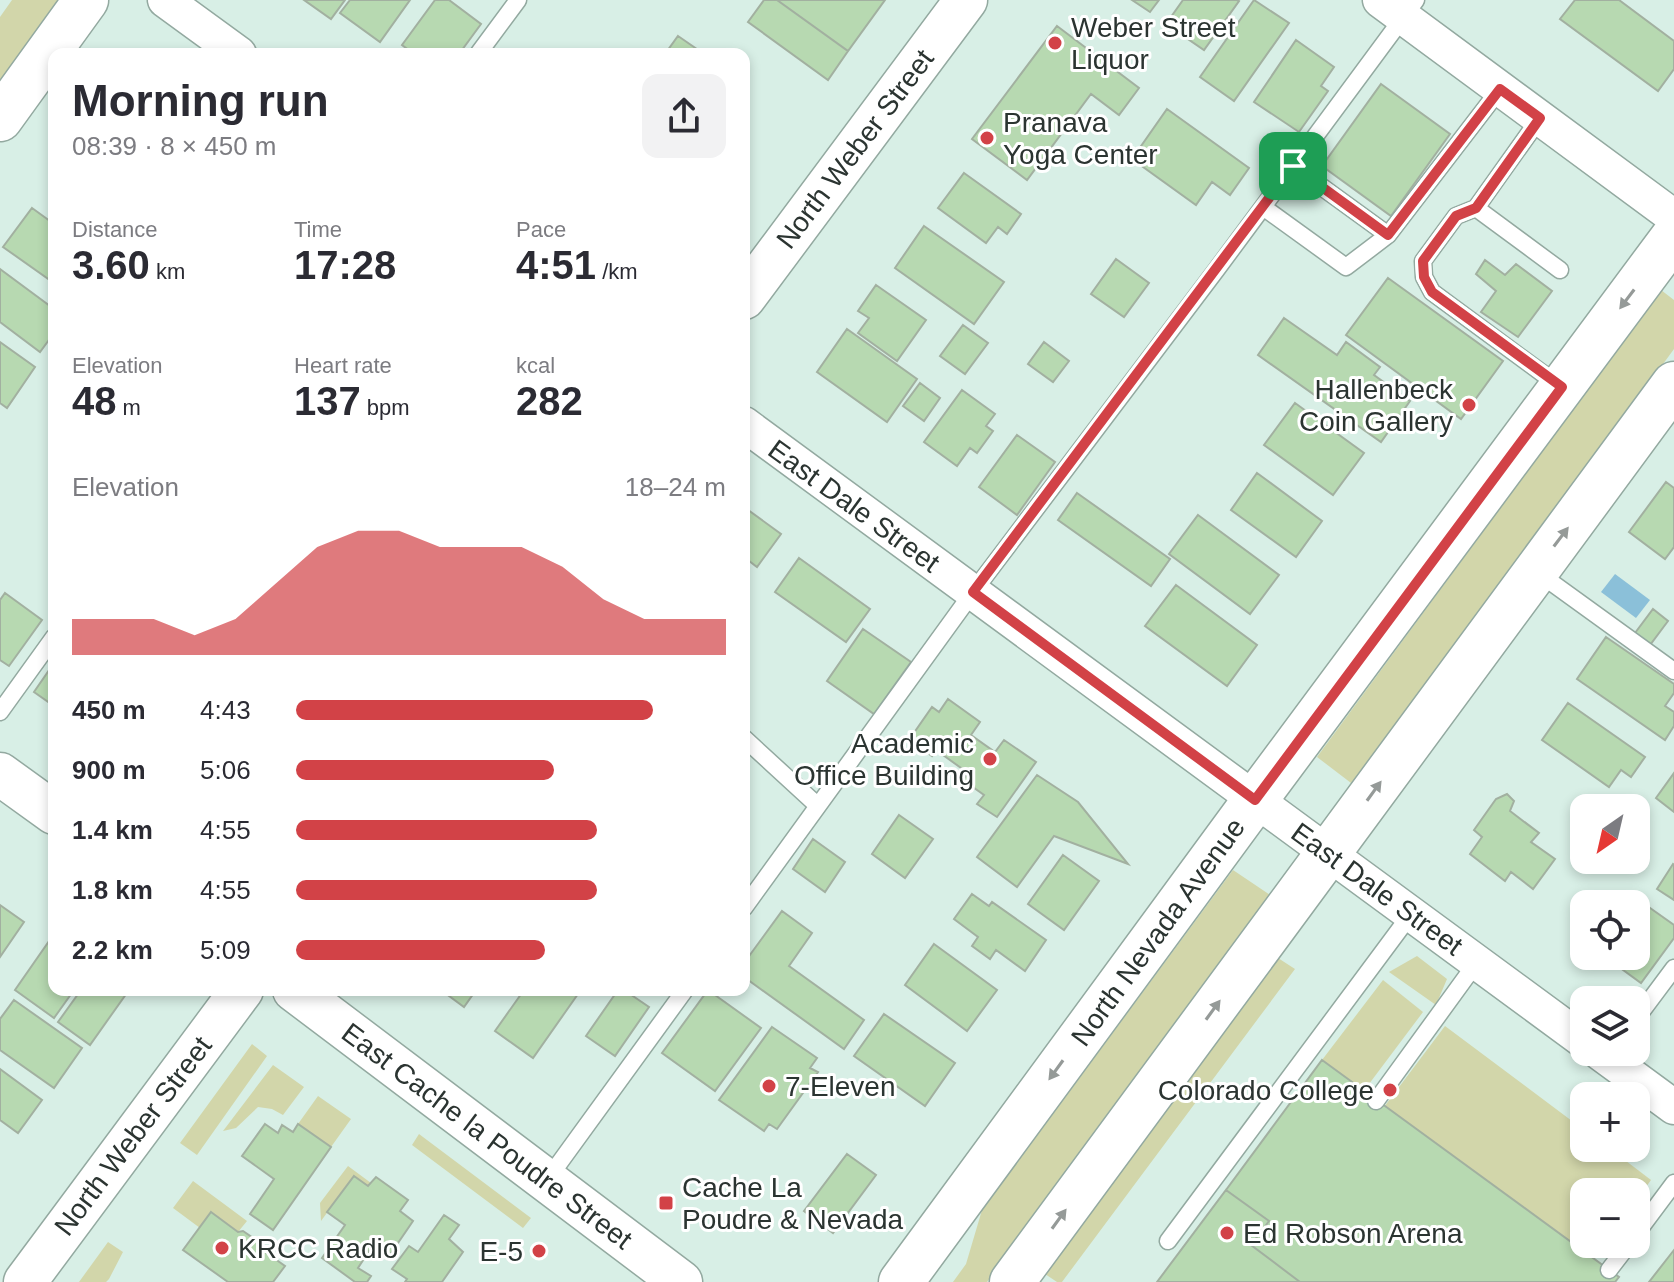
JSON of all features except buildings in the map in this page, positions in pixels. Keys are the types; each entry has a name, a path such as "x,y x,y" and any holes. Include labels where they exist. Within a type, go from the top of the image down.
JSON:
{"main road":[{"path":"51,48 86,0"},
{"path":"0,119 48,53"},
{"name":"North Nevada Avenue","path":"901,1282 1674,236"},
{"path":"1012,1282 1674,384"}],"street":[{"path":"165,0 231,48"},
{"name":"North Weber Street","path":"750,290 966,0"},
{"path":"1400,6 1500,89 1674,217"},
{"name":"East Dale Street","path":"750,428 1570,1029"},
{"path":"0,774 48,809"},
{"name":"North Weber Street","path":"25,1282 238,996"},
{"name":"East Cache la Poudre Street","path":"302,996 681,1282"},
{"name":"East Dale Street","path":"1621,1066 1674,1107"}],"lane":[{"path":"482,48 518,0"},
{"path":"750,900 973,592 1293,166 1400,6"},
{"path":"1263,207 1346,267 1388,235 1500,89"},
{"path":"1540,118 1476,208 1456,216 1423,261 1424,277 1432,292 1562,387"},
{"path":"1293,166 1388,235"},
{"path":"1476,208 1560,270"},
{"path":"1536,571 1674,671"},
{"path":"0,712 48,645"},
{"path":"750,744 818,806"},
{"path":"1168,1241 1411,914"},
{"path":"1376,1101 1477,962"},
{"path":"1650,1000 1674,968"},
{"path":"547,1181 681,996"},
{"path":"1650,1215 1674,1183"},
{"path":"1609,1270 1618,1258"}],"green space":[{"path":"12,0 70,0 0,95 0,17"},
{"path":"1661,290 1674,300 1674,349 1355,786 1317,757"},
{"path":"1233,870 1273,897 987,1282 953,1282 966,1264 982,1210"},
{"path":"1417,956 1447,979 1436,1005 1389,972"},
{"path":"1278,958 1295,969 1062,1282 1045,1274"},
{"path":"1383,980 1423,1012 1363,1092 1322,1060"},
{"path":"1445,1026 1570,1120 1570,1162 1627,1162 1648,1178 1570,1178 1570,1241 1384,1107"},
{"path":"252,1044 267,1056 197,1155 180,1143"},
{"path":"273,1065 304,1087 283,1115 258,1107 236,1128 223,1131"},
{"path":"318,1096 351,1119 331,1147 298,1124"},
{"path":"419,1134 531,1218 523,1228 412,1145"},
{"path":"348,1166 371,1183 368,1186 354,1176 321,1221 320,1203"},
{"path":"193,1181 247,1221 238,1232 211,1212 200,1228 173,1208"},
{"path":"108,1242 123,1252 109,1279 106,1282 79,1282"}],"water":[{"path":"1615,574 1650,600 1636,618 1601,592"}],"place":[{"name":"Weber Street Liquor","path":"1055,43"},
{"name":"Pranava Yoga Center","path":"987,138"},
{"name":"Hallenbeck Coin Gallery","path":"1469,405"},
{"name":"Academic Office Building","path":"990,759"},
{"name":"7-Eleven","path":"769,1086"},
{"name":"Colorado College","path":"1390,1090"},
{"name":"Cache La Poudre & Nevada","path":"666,1203"},
{"name":"Ed Robson Arena","path":"1227,1233"},
{"name":"KRCC Radio","path":"222,1248"},
{"name":"E-5","path":"539,1251"}],"route":[{"path":"1500,89 1540,118 1476,208 1456,216 1423,261 1424,277 1432,292 1562,387 1255,800 973,592 1293,166 1388,235 1500,89"}]}
